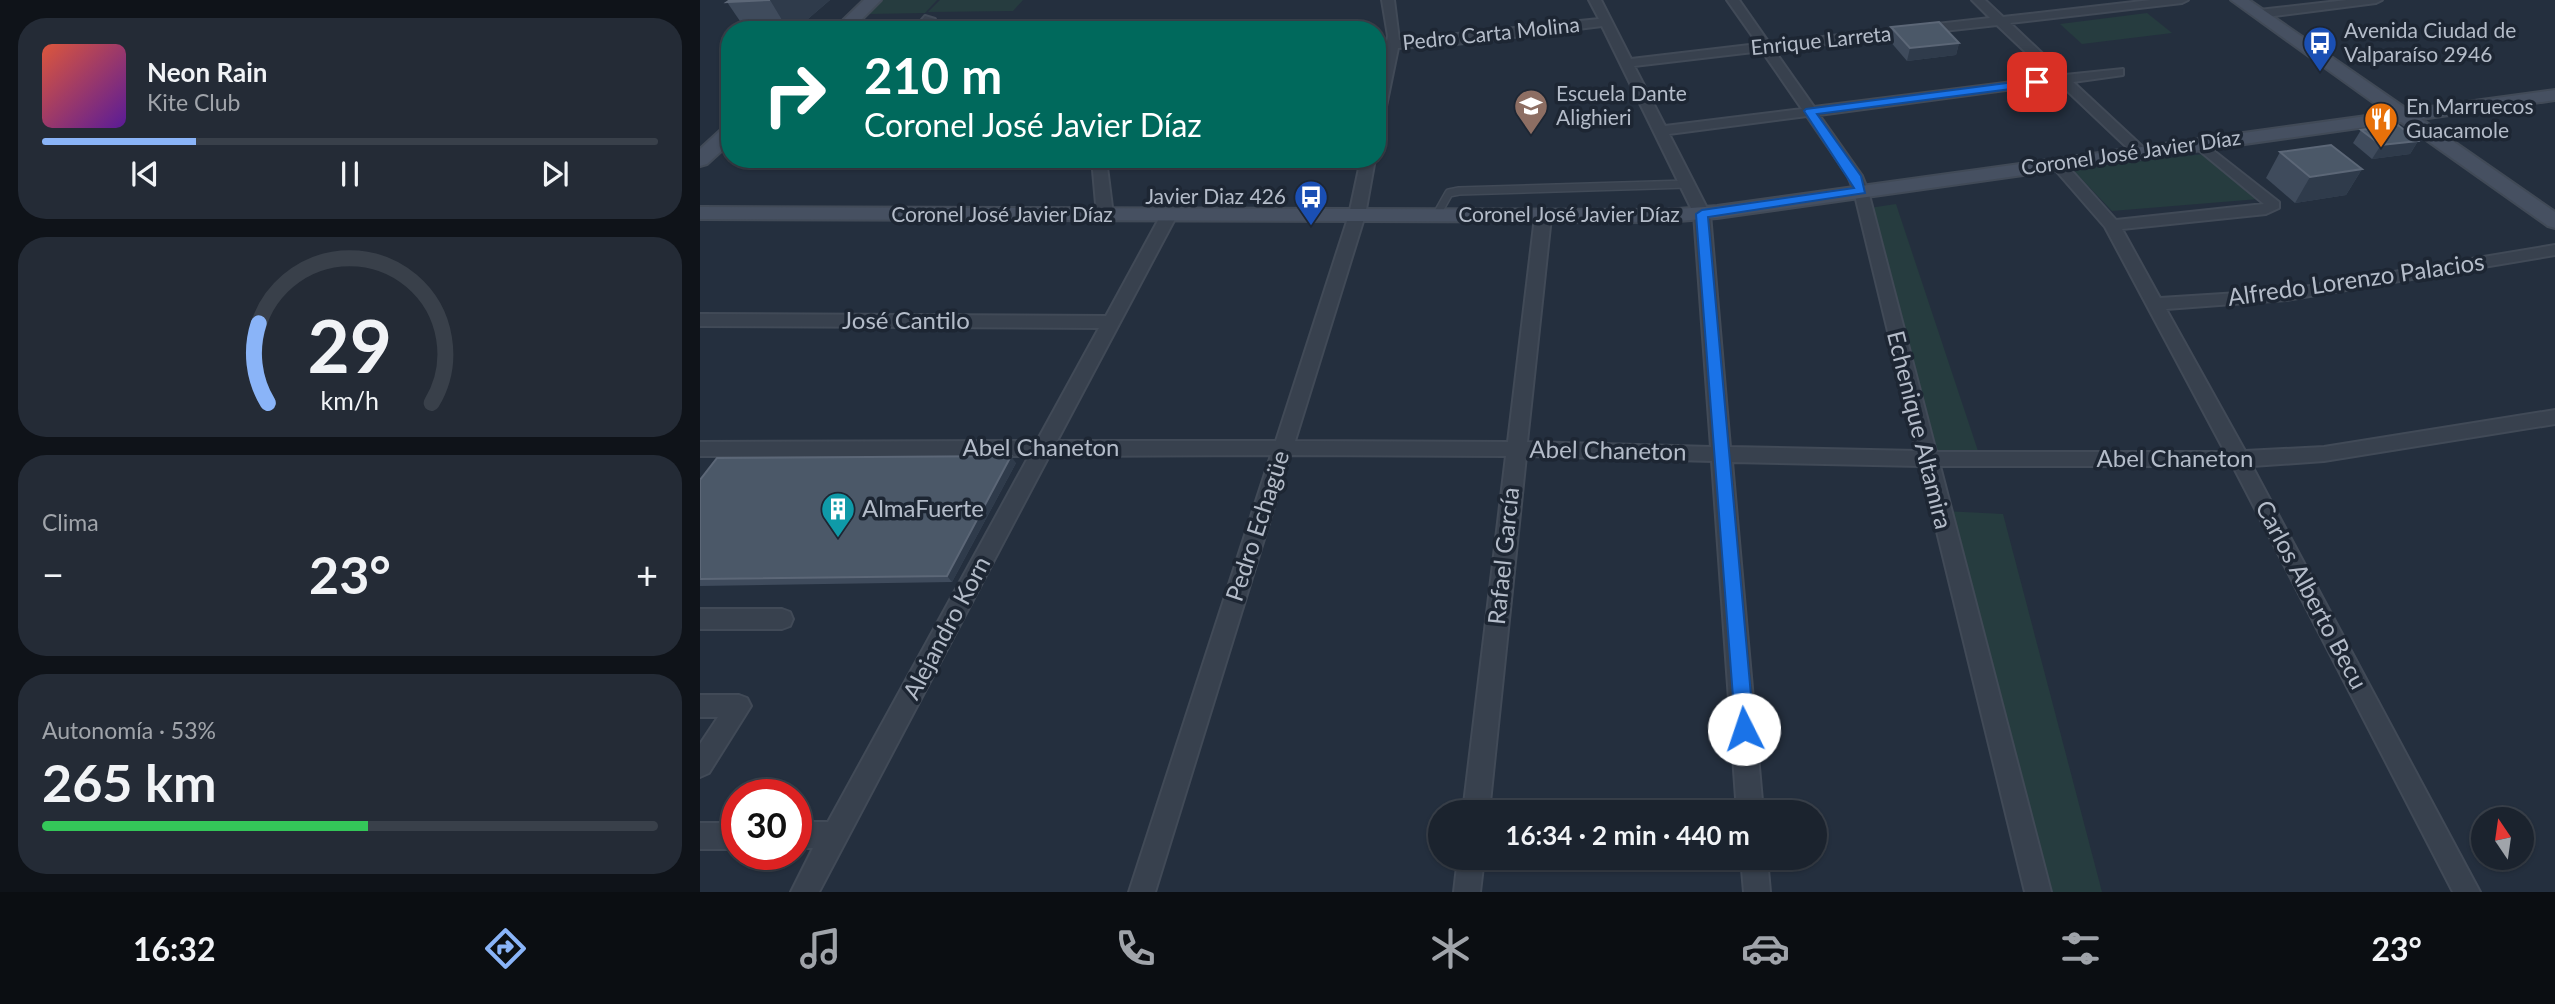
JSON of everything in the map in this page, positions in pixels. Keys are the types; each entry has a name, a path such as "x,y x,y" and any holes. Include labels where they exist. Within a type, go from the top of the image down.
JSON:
{"main road":[{"path":"851,21 873,0"},
{"path":"2239,0 2555,222"},
{"name":"Coronel José Javier Díaz","path":"700,214 1543,217 1702,214 2555,95"},
{"path":"700,160 721,140"}],"street":[{"path":"1386,73 1392,45 1388,0"},
{"path":"1596,0 1702,214 1749,800"},
{"name":"Echenique Altamira","path":"1733,0 1855,176 1861,191 1926,459 2038,892"},
{"path":"1978,0 2140,152"},
{"name":"Enrique Larreta","path":"1626,63 2182,0"},
{"path":"2259,14 2376,0"},
{"name":"Pedro Carta Molina","path":"1386,45 1605,22"},
{"path":"1660,131 2118,72"},
{"path":"2112,225 2266,209 2274,205 2200,144"},
{"name":"Carlos Alberto Becu","path":"2057,163 2112,225 2239,459 2467,892"},
{"path":"1100,168 1105,215"},
{"name":"Pedro Echagüe","path":"1142,892 1357,215 1366,168"},
{"name":"Alejandro Korn","path":"804,892 1169,215"},
{"name":"Rafael García","path":"1477,800 1543,217"},
{"name":"Alfredo Lorenzo Palacios","path":"2155,304 2286,295 2555,250"},
{"name":"José Cantilo","path":"700,320 1111,322"},
{"name":"Abel Chaneton","path":"700,449 1516,449 1926,459 2239,459 2324,454 2555,417"},
{"path":"700,619 782,619"},
{"path":"700,706 739,706 700,765"},
{"path":"812,835 835,835"},
{"path":"700,836 721,836"},
{"path":"1467,892 1470,870"},
{"path":"1755,870 1757,892"}],"lane":[{"path":"1436,216 1449,193 1459,191 1687,184"}],"green space":[{"path":"883,0 937,0 925,13 868,14"},
{"path":"940,0 1023,0 1013,11 928,12"},
{"path":"2147,13 2172,33 2082,44 2060,24"},
{"path":"2204,154 2259,199 2112,211 2072,169"},
{"path":"1896,204 1979,454 1933,450 1869,208"},
{"path":"1944,511 2003,514 2102,892 2052,892"}],"building":[{"path":"730,0 770,0 727,2"},
{"path":"1939,22 1959,43 1910,48 1891,27"},
{"path":"2398,125 2418,141 2381,145 2361,130"},
{"path":"2331,145 2362,169 2310,177 2280,152"},
{"name":"AlmaFuerte","path":"1011,456 947,576 700,579 700,480 717,458"}],"place":[{"name":"Avenida Ciudad de Valparaíso 2946","path":"2320,73"},
{"name":"Escuela Dante Alighieri","path":"1531,136"},
{"name":"En Marruecos Guacamole","path":"2381,149"},
{"name":"Javier Diaz 426","path":"1311,227"},
{"name":"AlmaFuerte","path":"838,539"}],"route":[{"path":"1744,729 1702,214 1861,191 1855,176 1810,111 2037,82"}]}
